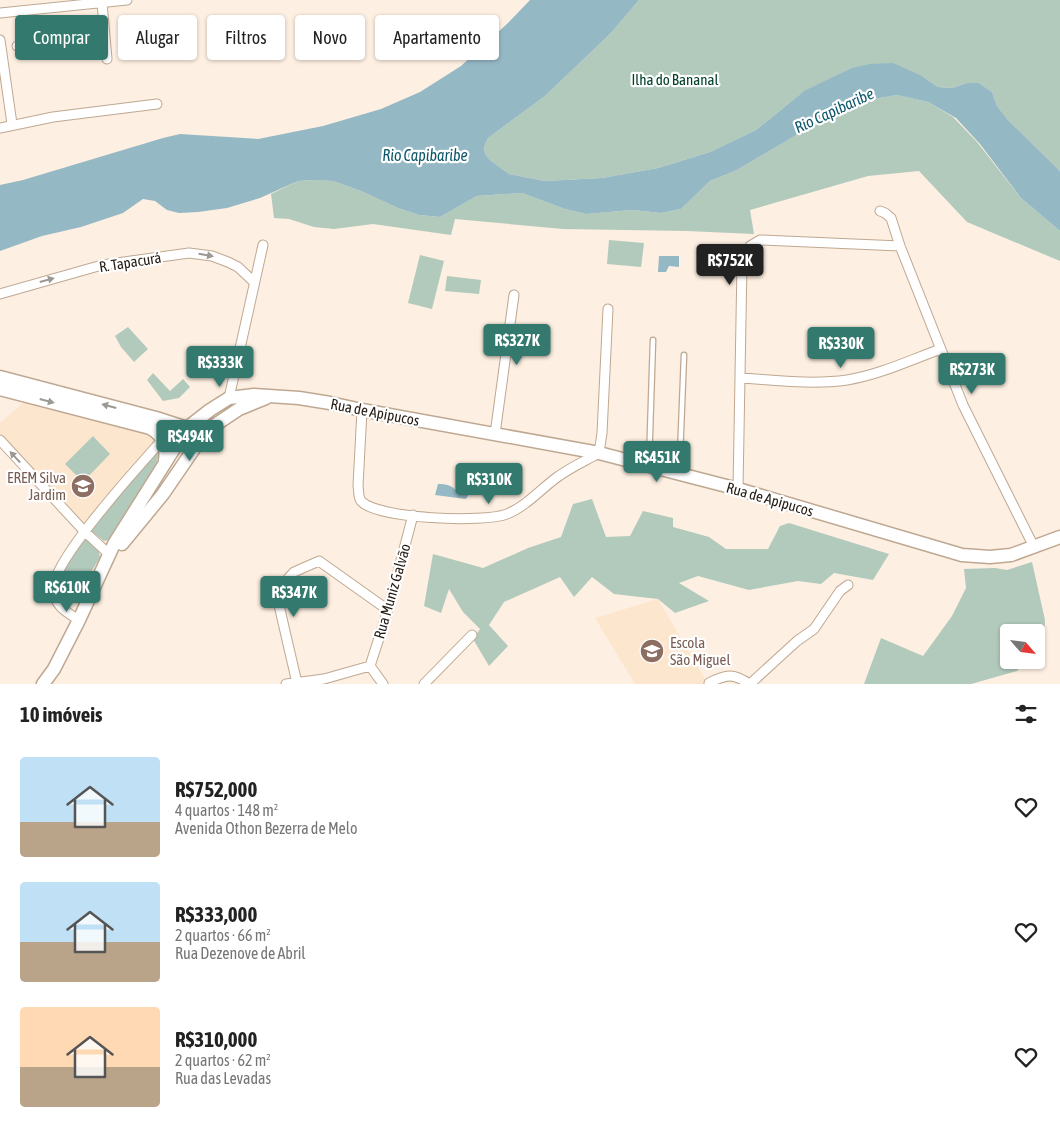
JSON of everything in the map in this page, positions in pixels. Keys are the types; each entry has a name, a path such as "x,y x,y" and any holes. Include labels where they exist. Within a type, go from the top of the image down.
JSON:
{"main road":[{"path":"0,377 153,423 163,440 166,451 165,464"},
{"path":"0,389 153,423 187,428"},
{"name":"Rua de Apipucos","path":"229,398 271,396 330,403 599,453 738,489 962,555 990,557 1011,555 1060,537"},
{"path":"110,555 123,543 162,494 202,437 212,427 239,409 271,396"},
{"path":"43,684 54,669 79,620 114,544 187,428 229,398"},
{"path":"162,494 163,486 180,452 187,428"}],"street":[{"path":"0,13 127,0"},
{"path":"102,3 103,15"},
{"path":"0,40 12,124"},
{"path":"0,128 52,117 157,104"},
{"path":"880,211 891,218 900,246 963,405 1034,547"},
{"path":"738,489 742,263 750,246 760,240 900,246"},
{"path":"229,398 264,245"},
{"name":"R. Tapacurá","path":"0,294 102,266 189,253 212,256 238,266 254,282"},
{"path":"495,434 514,295"},
{"path":"362,410 358,486 361,501 384,510 413,516 459,519 508,514 558,477 599,453 602,433 608,309"},
{"path":"740,378 813,382 846,380 871,375 941,349"},
{"path":"0,440 84,531 110,555"},
{"path":"79,620 58,606 53,592 58,572 84,531 163,440"},
{"name":"Rua Muniz Galvão","path":"370,666 388,610 413,516"},
{"path":"296,683 278,601 284,583 294,572 319,561 388,610"},
{"path":"709,683 729,675 736,675 750,684 797,641 814,629 840,590 848,585"},
{"path":"424,684 472,635"},
{"path":"286,684 324,679 370,666 383,684"}],"lane":[{"path":"648,467 653,340"},
{"path":"678,474 684,356"}],"shaded area":[{"name":"EREM Silva Jardim","path":"25,401 148,432 156,445 85,527 0,440 0,423"},
{"name":"Escola São Miguel","path":"658,599 708,684 635,684 595,618"}],"green space":[{"name":"Ilha do Bananal","path":"639,0 1060,0 1060,171 1008,120 997,106 992,92 979,83 967,83 952,88 938,87 922,76 804,91 756,130 710,152 658,168 602,178 545,181 509,174 490,160 485,154 484,147 488,138 545,96 611,33"},
{"path":"897,95 928,102 953,117 977,142 1021,198 1060,231 1060,261 967,222 919,171 868,176 750,210 754,234 563,229 455,219 451,235 373,224 334,229 314,227 289,219 274,218 271,194 298,181 315,180 333,181 419,215 440,217 477,196 522,193 565,209 586,214 632,210 661,213 681,209 710,181 737,170 822,120 862,101"},
{"path":"609,240 644,243 641,267 607,264"},
{"path":"420,255 444,261 432,309 408,303"},
{"path":"447,276 481,280 479,294 445,291"},
{"path":"128,327 148,349 134,362 121,347 115,336"},
{"path":"153,373 170,391 183,379 190,387 179,398 163,401 147,380"},
{"path":"93,436 110,454 83,482 65,464"},
{"path":"157,446 158,457 156,466 109,540 104,541 90,530"},
{"path":"592,499 606,537 630,536 643,511 673,518 673,527 709,537 726,549 768,549 780,526 789,523 889,554 873,580 834,573 821,584 798,581 749,590 698,576 679,583 709,601 675,613 658,599 614,594 592,577 574,597 560,577 504,602 489,625 508,646 489,666 473,639 480,629 463,612 449,589 441,613 424,606 433,554 483,568 528,548 561,537 573,504"},
{"path":"86,537 99,552 100,557 79,593 72,595 55,585 82,538"},
{"path":"1032,562 1045,620 1045,624 1000,624 1000,669 1019,669 1017,671 971,684 864,684 881,638 923,656 952,616 966,588 964,569 995,568 1007,570"}],"water":[{"name":"Rio Capibaribe","path":"530,0 639,0 611,33 545,96 488,138 484,147 485,154 509,174 545,181 602,178 658,168 710,152 756,130 804,91 852,68 870,64 893,63 922,76 938,87 952,88 967,83 979,83 992,92 997,106 1008,120 1060,171 1060,231 1021,198 980,144 956,118 928,102 897,95 862,101 822,120 737,170 710,181 681,209 661,213 632,210 586,214 565,209 522,193 477,196 440,217 419,215 333,181 315,180 298,181 260,198 227,208 198,212 179,213 167,210 155,201 143,199 123,213 81,227 42,236 0,251 0,185 180,134 258,139 323,126 381,109 420,92 468,60 499,60 499,31"},
{"path":"659,256 679,256 679,267 669,266 666,272 658,272"},
{"path":"438,484 449,485 457,492 469,494 466,499 435,495"}],"place":[{"name":"EREM Silva Jardim","path":"83,486"},
{"name":"Escola São Miguel","path":"652,651"}]}
